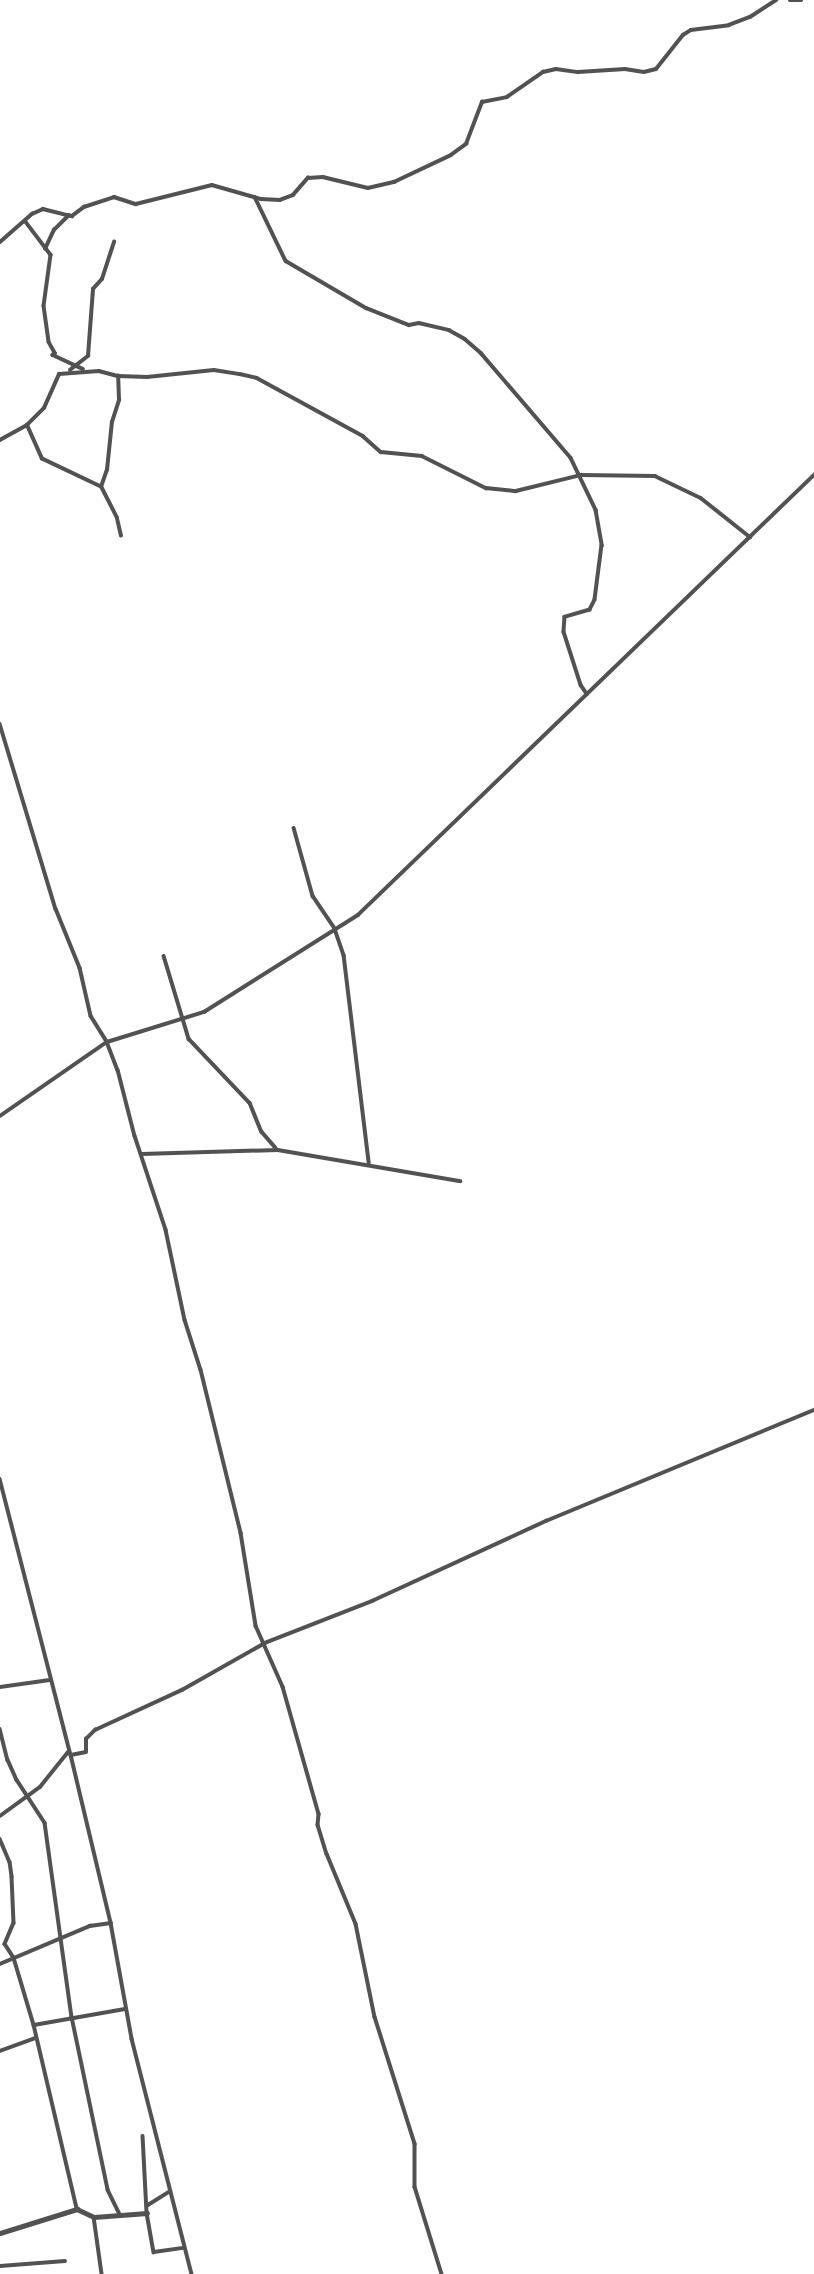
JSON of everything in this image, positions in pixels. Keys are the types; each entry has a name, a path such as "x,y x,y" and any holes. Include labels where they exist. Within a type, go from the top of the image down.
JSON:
{"street":[{"path":"45,248 54,230 69,215 114,197 136,204 212,185 254,197 280,200 293,195 308,178 323,177 368,188 394,182 451,155 466,144 482,102 507,97 543,72 556,69 578,72 625,69 644,72 656,69 682,35 691,30 729,25 750,17 776,0"},
{"path":"790,0 801,0"},
{"path":"254,197 286,261 396,321 449,330 465,339 481,353 571,458 582,475 596,510 602,545 595,600 590,610 565,617 564,632 581,685 587,694"},
{"path":"0,242 32,214 43,209 69,215"},
{"path":"26,222 45,248 51,262 44,306 49,342 55,353 53,355 85,371"},
{"path":"68,372 88,356 93,289 102,279 114,242"},
{"path":"0,440 27,425 44,408 59,374 85,371 118,376 157,377 214,370 257,378 363,436 380,452 422,456 486,488 516,491 582,475 655,476 701,498 750,537"},
{"path":"101,487 107,470 112,422 119,400 118,376"},
{"path":"27,425 42,459 101,487 117,518 121,536"},
{"path":"0,1116 107,1042 204,1012 358,915 814,475"},
{"path":"0,723 56,909 80,968 91,1016 107,1042 166,1230 185,1320 201,1370 241,1533 256,1626 288,1705 320,1814 318,1825 327,1854 356,1924 375,2017 415,2144 415,2187 442,2274"},
{"path":"294,828 313,896 335,929 344,955 369,1163"},
{"path":"164,956 188,1039 250,1103 262,1132 278,1150"},
{"path":"142,1154 278,1150 369,1163 460,1181"},
{"path":"0,1816 40,1787 70,1754 86,1752 86,1739 96,1730 182,1690 265,1643 372,1601 546,1521 814,1410"},
{"path":"0,1479 111,1923 125,2009 183,2249 192,2274"},
{"path":"0,1687 50,1680"},
{"path":"0,1729 8,1760 45,1823 54,1896 64,1938 72,2017 108,2190 120,2215"},
{"path":"0,1839 10,1862 14,1923 5,1944 14,1958 34,2025 77,2210"},
{"path":"0,1964 90,1926 111,1923"},
{"path":"34,2025 125,2009"},
{"path":"0,2050 35,2038"},
{"path":"143,2136 147,2213 154,2252 183,2249"},
{"path":"147,2205 170,2192"},
{"path":"0,2233 77,2210 94,2217 147,2213"},
{"path":"94,2217 102,2274"},
{"path":"0,2266 65,2261"}]}
